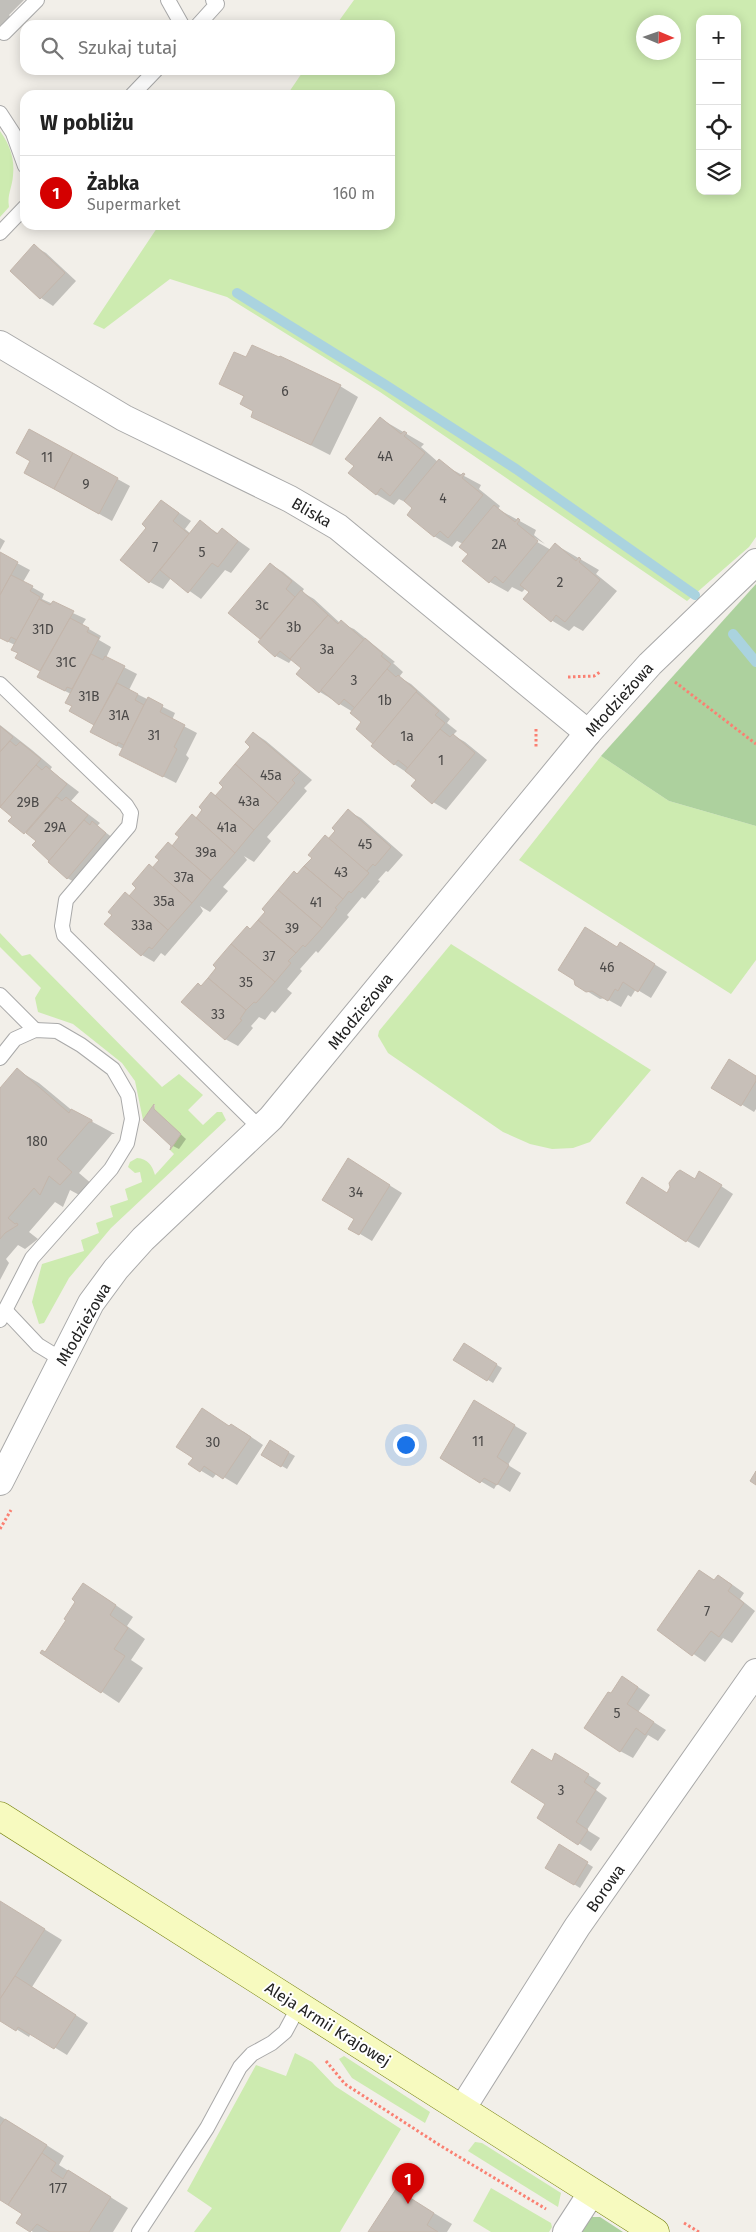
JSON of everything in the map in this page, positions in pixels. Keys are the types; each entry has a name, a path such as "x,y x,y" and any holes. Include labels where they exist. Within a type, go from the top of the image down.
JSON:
{"street":[{"name":"Bliska","path":"0,344 124,418 290,499 338,527 588,733"},
{"name":"Młodzieżowa","path":"0,1482 91,1303 116,1269 143,1239 260,1128 343,1032 588,733 650,664 756,562"},
{"name":"Borowa","path":"462,2109 577,1927 756,1672"},
{"name":"Aleja Armii Krajowej","path":"0,1816 656,2232"},
{"path":"560,2223 592,2192"}],"lane":[{"path":"4,33 37,0"},
{"path":"168,0 179,20"},
{"path":"203,20 217,4 213,0"},
{"path":"137,90 151,75"},
{"path":"0,113 13,133 20,152"},
{"path":"0,233 20,212"},
{"path":"0,684 126,805 130,813 129,826 66,900 62,926 64,935 260,1128"},
{"path":"0,995 35,1030"},
{"path":"0,1058 14,1039 35,1030 57,1031 81,1044 114,1069 128,1095 132,1119 126,1143 111,1169 32,1258 2,1315 38,1345 61,1359"},
{"path":"139,2232 207,2128 240,2067 252,2054 272,2043 285,2032 299,2006"}],"path":[{"path":"650,664 756,744"},
{"path":"562,676 570,678 594,676 606,668"},
{"path":"534,722 537,738 536,751"},
{"path":"320,2054 346,2084 560,2223"}],"green space":[{"path":"354,0 756,0 756,537 749,547 687,601 380,392 227,297 170,279 104,329 93,324 156,230 395,230 395,90 290,90 301,75 395,75 395,20 340,20"},
{"path":"0,131 11,152 13,170 9,207 0,217"},
{"path":"756,584 756,826 669,801 601,756"},
{"path":"601,756 669,801 756,826 756,960 731,994 519,860"},
{"path":"0,933 22,956 30,954 162,1087 179,1074 203,1095 188,1110 203,1125 217,1112 222,1112 226,1120 111,1228 69,1278 44,1323 39,1324 32,1302 42,1264 84,1251 81,1240 99,1233 96,1223 113,1217 110,1206 128,1200 125,1189 142,1182 140,1172 135,1173 128,1167 130,1162 137,1158 147,1161 155,1175 174,1154 170,1150 174,1143 154,1109 155,1105 143,1120 135,1081 122,1063 73,1024 38,1012 35,998 41,988 0,947"},
{"path":"451,944 651,1070 590,1142 573,1148 552,1149 530,1144 503,1132 388,1053 378,1036 379,1031"},
{"path":"295,2053 312,2062 335,2086 401,2129 340,2232 194,2232 212,2208 187,2191 256,2065 286,2076"},
{"path":"344,2056 430,2112 425,2123 352,2078 339,2059"},
{"path":"475,2142 482,2143 561,2193 558,2207 468,2151"},
{"path":"491,2188 551,2223 552,2227 549,2232 491,2232 473,2221"},
{"path":"592,2217 600,2217 623,2232 575,2232"}],"building":[{"path":"34,244 65,273 40,299 10,271"},
{"path":"252,345 341,385 311,445 251,417 253,411 240,404 244,396 219,384 234,352 246,357"},
{"path":"380,417 401,434 404,431 407,433 404,436 425,453 390,496 381,488 376,495 348,473 354,466 345,459"},
{"path":"29,429 73,453 54,489 24,473 30,461 16,453"},
{"path":"73,453 118,478 99,514 54,489"},
{"path":"439,459 460,476 463,473 465,474 462,478 483,495 448,538 440,531 434,537 407,515 412,508 404,501"},
{"path":"161,500 179,513 173,521 189,534 149,583 120,560 146,528 142,524"},
{"path":"494,505 515,522 518,518 520,520 517,524 538,541 503,583 495,576 489,583 462,561 468,554 459,547"},
{"path":"200,520 217,534 222,528 238,541 218,567 212,563 188,593 160,570"},
{"path":"555,543 576,561 579,557 581,559 579,562 600,580 565,622 556,615 551,622 523,599 529,592 520,585"},
{"path":"0,552 18,562 0,595"},
{"path":"270,563 292,581 286,589 295,597 260,639 228,613"},
{"path":"11,575 33,586 30,591 40,597 17,640 11,637 8,642 0,638 0,595"},
{"path":"301,590 328,615 290,659 280,651 275,657 258,642"},
{"path":"39,599 50,605 53,601 74,611 40,671 15,658 18,653 11,650"},
{"path":"328,615 338,624 341,620 364,640 319,693 296,674 301,668 290,659"},
{"path":"70,618 89,628 87,632 99,638 72,689 67,687 65,691 37,677"},
{"path":"365,638 391,664 355,708 344,699 339,705 321,690"},
{"path":"91,654 103,660 105,656 125,666 94,725 69,711 72,706 65,703"},
{"path":"387,669 396,677 398,675 417,691 373,744 356,729 361,722 350,713"},
{"path":"117,683 138,694 135,700 144,705 124,745 118,742 117,746 90,732"},
{"path":"416,692 439,711 435,715 445,723 408,768 398,760 394,765 371,746"},
{"path":"148,697 163,705 160,712 185,725 174,747 177,749 163,777 119,755"},
{"path":"0,726 13,737 0,752"},
{"path":"440,729 450,737 453,734 475,753 432,804 411,786 416,780 405,771"},
{"path":"253,732 300,772 292,780 295,783 278,803 235,764 250,747 245,742"},
{"path":"10,741 16,746 20,742 41,759 0,807 0,752"},
{"path":"235,764 278,803 254,830 215,796 223,787 219,783"},
{"path":"36,765 42,770 46,766 67,784 24,834 8,821 12,817 0,807"},
{"path":"211,792 254,830 235,853 196,818 202,810 199,807"},
{"path":"57,797 62,801 66,797 88,815 49,861 32,845 36,841 26,833"},
{"path":"348,809 391,847 375,866 373,864 366,872 328,839 335,831 332,828"},
{"path":"192,814 235,853 211,880 172,846 179,837 175,834"},
{"path":"84,820 90,825 92,821 106,833 67,879 48,862"},
{"path":"325,835 369,873 343,899 304,866 312,858 308,855"},
{"path":"168,842 211,880 192,903 152,868 159,860 155,857"},
{"path":"149,864 192,903 168,930 129,896 136,888 132,884"},
{"path":"304,866 343,899 322,928 278,890 294,871 297,874"},
{"path":"278,890 322,928 305,947 303,945 296,953 258,920 265,912 262,909"},
{"path":"125,892 168,930 152,949 149,947 141,956 104,924 112,915 108,912"},
{"path":"258,920 296,953 288,961 291,963 275,982 231,944 247,926 250,929"},
{"path":"585,927 617,947 620,942 655,964 638,992 623,982 618,991 615,989 608,1001 592,991 586,992 575,985 574,980 558,970"},
{"path":"231,944 275,982 256,1003 254,1002 246,1010 208,978 216,968 213,965"},
{"path":"208,978 246,1010 240,1019 242,1020 225,1040 181,1002 198,983 201,986"},
{"path":"729,1059 756,1076 756,1081 741,1106 711,1088"},
{"path":"17,1068 69,1113 71,1109 92,1120 92,1122 89,1122 57,1159 72,1172 60,1185 49,1176 40,1195 34,1188 8,1218 18,1225 5,1233 0,1239 0,1088"},
{"path":"154,1104 154,1109 181,1134 170,1150 171,1146 143,1120"},
{"path":"348,1158 390,1185 359,1235 348,1229 354,1219 322,1200"},
{"path":"680,1170 695,1179 699,1171 722,1185 686,1242 626,1203 642,1177 667,1193 670,1187 669,1183"},
{"path":"464,1343 497,1364 487,1381 453,1360"},
{"path":"474,1400 515,1425 497,1457 509,1465 497,1485 484,1478 480,1483 440,1458"},
{"path":"202,1408 229,1426 231,1424 251,1437 223,1479 204,1466 200,1472 188,1464 193,1458 176,1447"},
{"path":"270,1440 289,1452 281,1467 261,1455"},
{"path":"756,1471 756,1485 750,1481"},
{"path":"699,1570 714,1580 718,1575 732,1585 728,1591 744,1603 719,1637 711,1631 692,1656 657,1630"},
{"path":"83,1583 116,1605 110,1615 128,1628 114,1649 125,1656 101,1693 40,1653 42,1650 45,1652 66,1620 64,1619 75,1602 72,1599"},
{"path":"622,1676 638,1687 627,1704 654,1722 645,1735 636,1728 620,1752 584,1728 608,1692 611,1693"},
{"path":"532,1749 552,1761 555,1753 589,1774 584,1782 596,1790 576,1822 588,1830 578,1845 537,1818 545,1804 511,1782"},
{"path":"559,1844 588,1862 574,1885 545,1868"},
{"path":"0,1901 45,1929 0,1999"},
{"path":"15,1976 76,2015 54,2049 18,2027 16,2031 0,2021 0,1999"},
{"path":"5,2119 47,2145 8,2205 0,2200 0,2126"},
{"path":"42,2153 56,2163 51,2171 63,2179 68,2170 111,2197 89,2232 50,2232 37,2224 30,2232 16,2223 22,2214 8,2205"},
{"path":"396,2189 434,2213 427,2225 438,2232 368,2232"}],"waterway":[{"path":"237,293 516,469 695,595"},
{"path":"733,634 756,662"}],"place":[{"name":"Żabka","path":"408,2204"}]}
